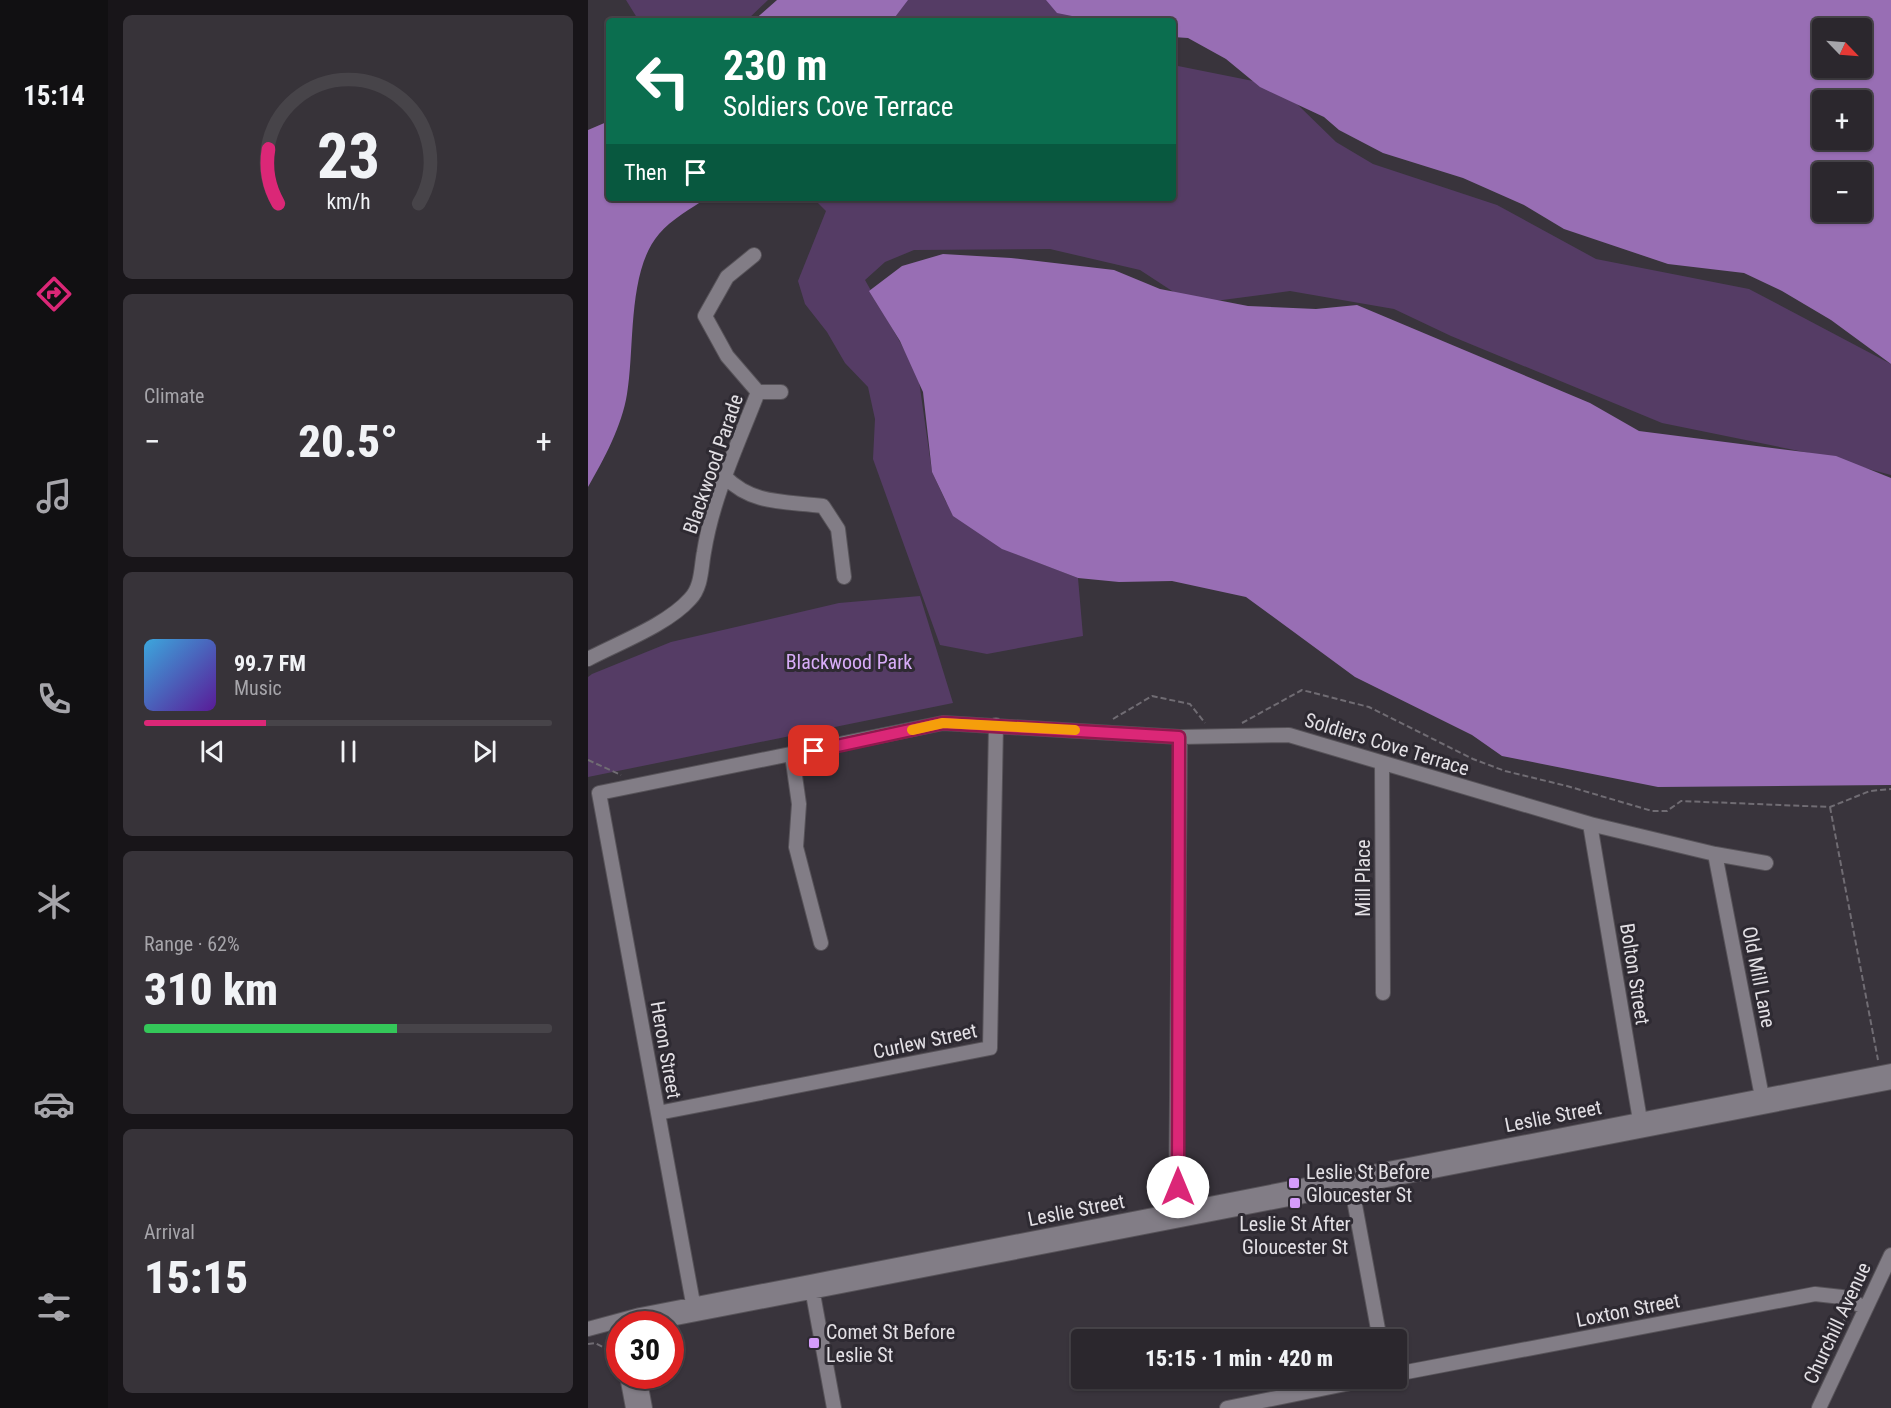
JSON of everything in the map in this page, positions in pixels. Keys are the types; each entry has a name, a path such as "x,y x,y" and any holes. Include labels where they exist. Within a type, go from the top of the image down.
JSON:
{"street":[{"name":"Blackwood Parade","path":"588,659 668,617 691,599 699,583 708,529 725,477 758,392 727,356 705,316 727,277 754,255"},
{"path":"758,392 781,392"},
{"path":"725,477 738,490 759,499 823,506 838,529 844,577"},
{"name":"Soldiers Cove Terrace","path":"599,792 943,723 1179,737 1289,735 1590,824 1715,854 1766,863"},
{"name":"Curlew Street","path":"658,1113 990,1048 996,725"},
{"path":"1176,1216 1178,1187 1179,737"},
{"path":"792,755 799,804 796,847 821,943"},
{"name":"Mill Place","path":"1382,764 1383,993"},
{"name":"Heron Street","path":"599,792 694,1310"},
{"name":"Bolton Street","path":"1590,824 1641,1125"},
{"name":"Old Mill Lane","path":"1715,854 1763,1101"},
{"name":"Leslie Street","path":"684,1313 1889,1076"},
{"path":"1351,1181 1378,1329"},
{"name":"Churchill Avenue","path":"1819,1408 1891,1255"},
{"path":"811,1287 834,1408"},
{"name":"Loxton Street","path":"1407,1372 1815,1294 1842,1297 1866,1308"},
{"name":"Leslie Street","path":"684,1313 694,1310"},
{"name":"Leslie Street","path":"588,1329 606,1329"},
{"name":"Leslie Street","path":"588,1337 606,1333"},
{"path":"626,1389 633,1408"},
{"path":"641,1389 645,1408"},
{"path":"1227,1408 1321,1389"}],"path":[{"path":"588,760 621,775 622,788"},
{"path":"1830,807 1889,1076"},
{"path":"588,1344 595,1343 606,1348"}],"green space":[{"path":"626,0 768,0 749,18 637,18"},
{"path":"904,0 1058,0 1086,18 890,18"},
{"path":"1176,66 1253,81 1297,104 1336,142 1373,164 1497,205 1596,259 1749,289 1891,364 1891,475 1809,453 1662,423 1451,336 1394,309 1290,291 1192,304 1140,270 1050,249 914,250 885,262 865,280 918,374 932,472 946,502 1016,554 1078,578 1083,636 987,654 940,645 873,459 875,419 868,387 845,363 827,332 805,304 798,281 826,211 816,201 1176,201"},
{"name":"Blackwood Park","path":"920,596 953,703 588,777 588,677 592,674 671,642 839,603"}],"shaded area":[{"path":"777,0 908,0 894,18 756,18"},
{"path":"1046,0 1891,0 1891,364 1831,320 1782,291 1744,273 1668,264 1564,229 1524,205 1463,178 1383,153 1339,130 1324,117 1260,87 1226,59 1188,38 1176,37 1176,18 1082,18 1057,13"},
{"path":"606,122 606,201 702,201 682,214 659,234 649,250 637,289 625,406 612,442 588,487 588,130"},
{"path":"943,254 1011,258 1114,270 1160,289 1248,306 1316,309 1357,305 1590,403 1639,431 1836,456 1891,478 1891,785 1658,787 1502,756 1472,735 1355,677 1246,597 1172,581 1119,582 1078,578 1002,549 953,516 932,472 923,392 900,341 869,291 902,266"}],"slow traffic":[{"path":"912,730 943,723 1075,730"}],"place":[{"name":"Leslie St Before Gloucester St","path":"1294,1183"},
{"name":"Leslie St After Gloucester St","path":"1295,1203"},
{"name":"Comet St Before Leslie St","path":"814,1343"}],"route":[{"path":"814,751 943,723 1179,737 1178,1187"}]}
